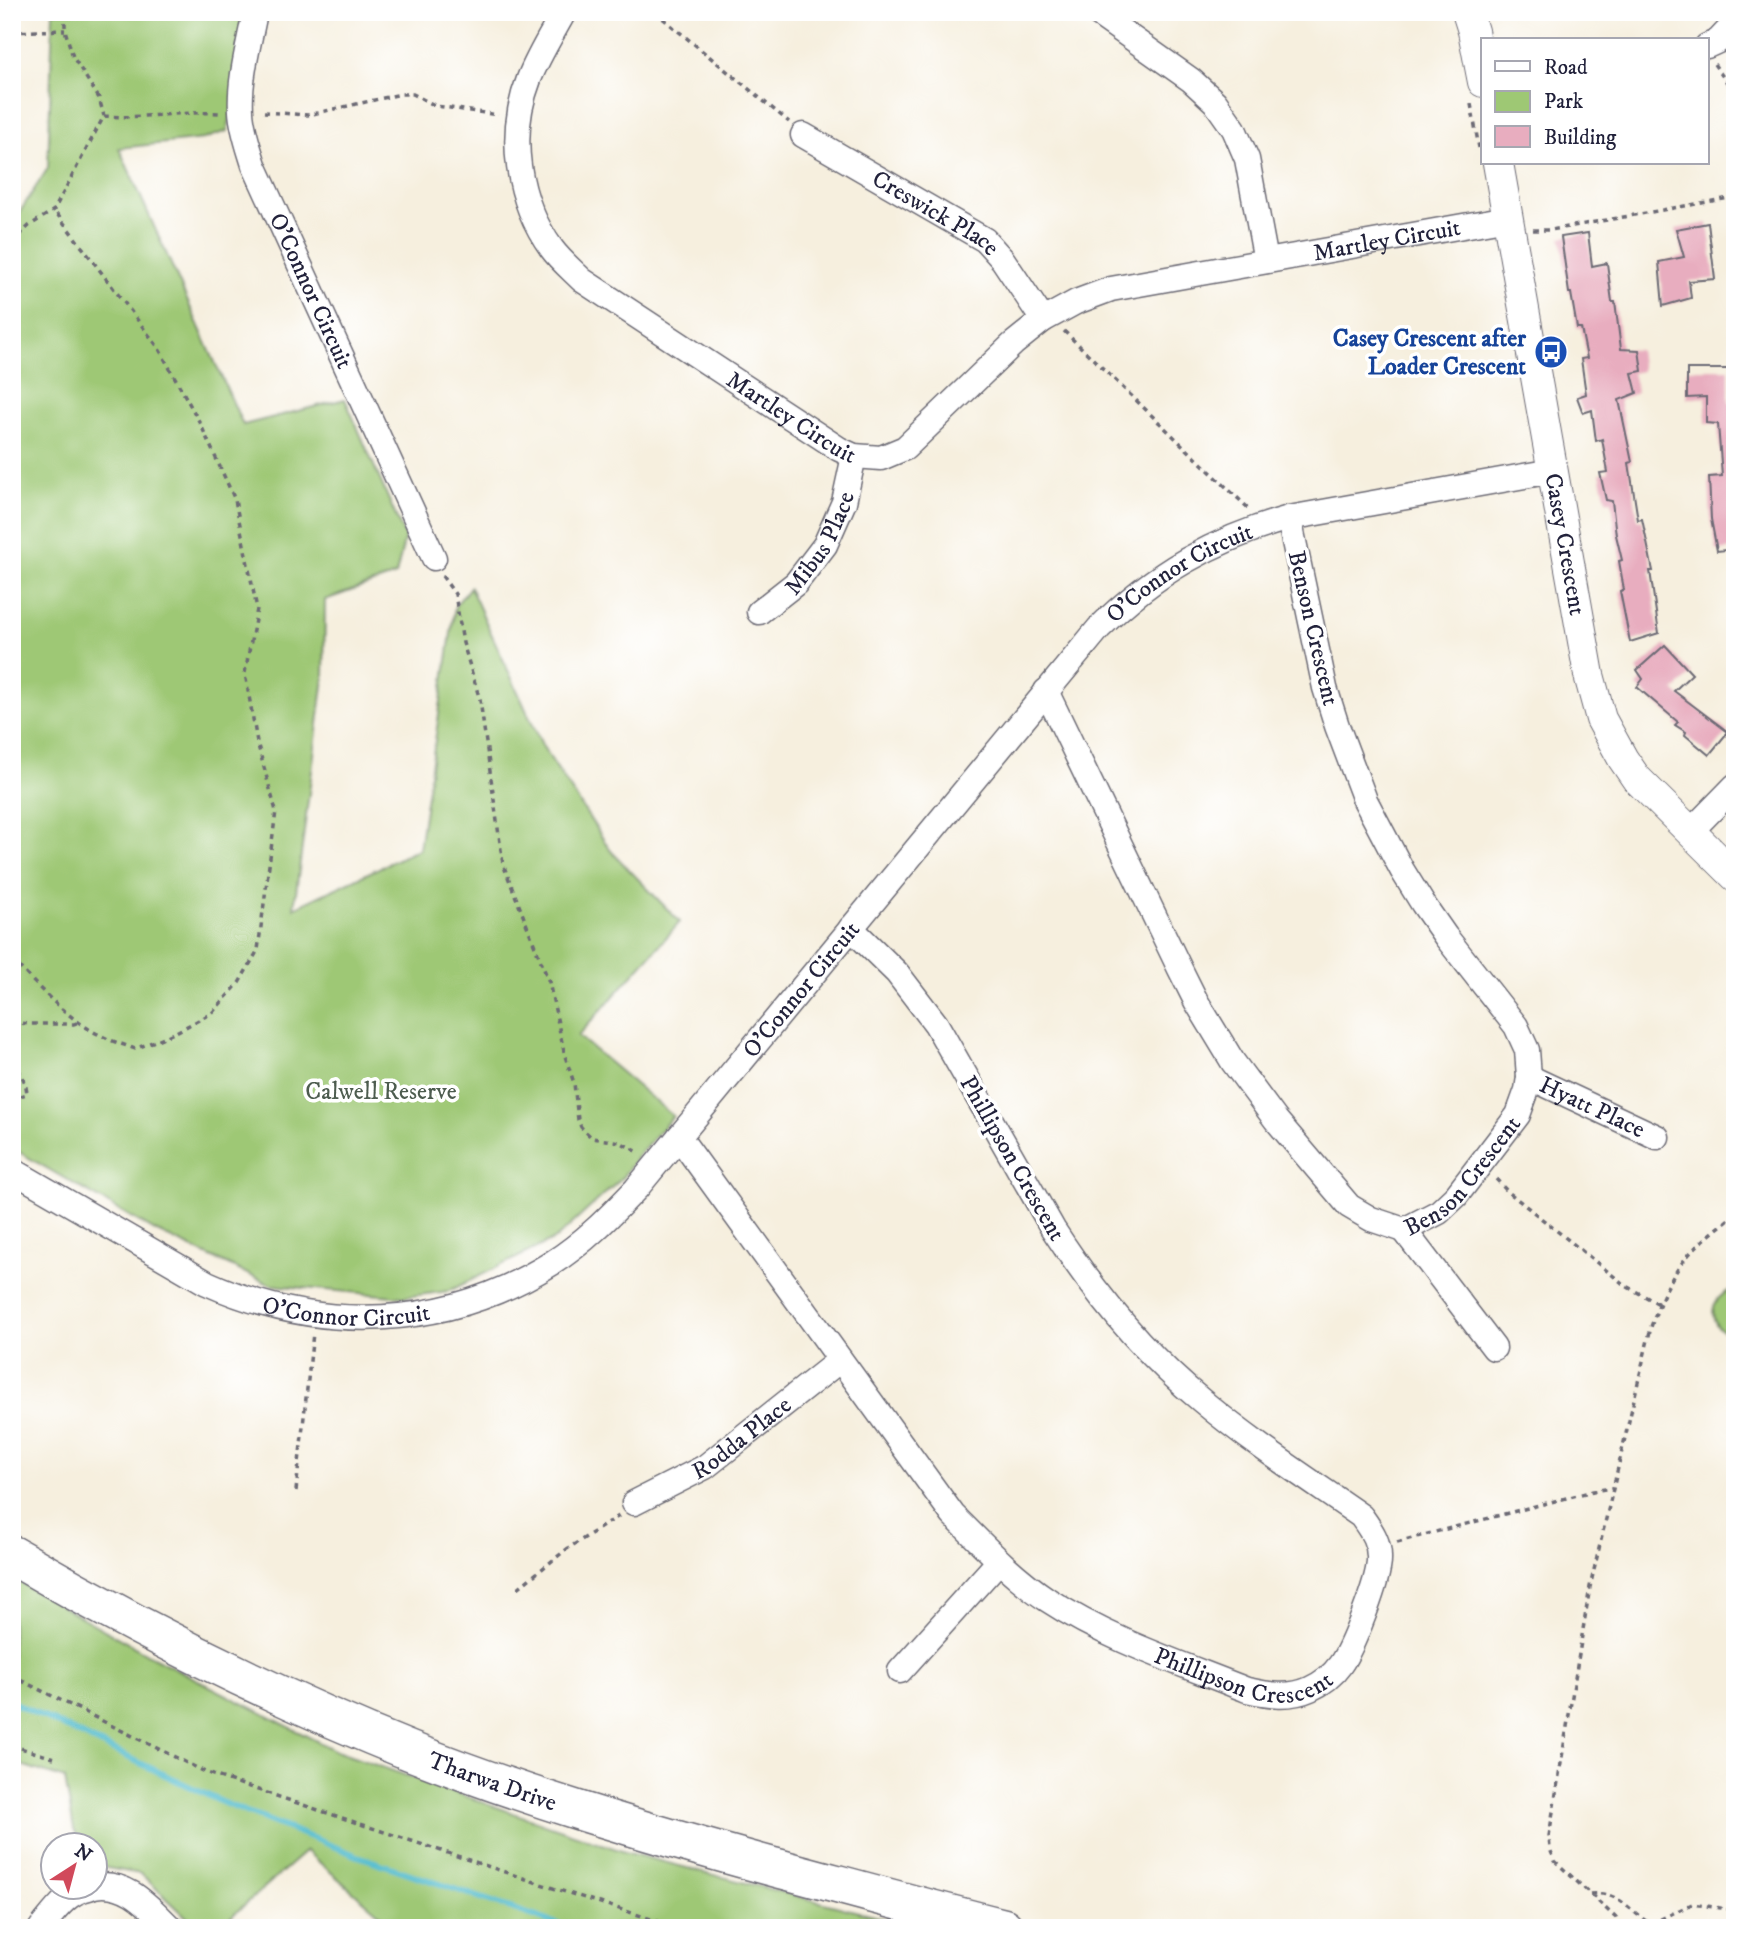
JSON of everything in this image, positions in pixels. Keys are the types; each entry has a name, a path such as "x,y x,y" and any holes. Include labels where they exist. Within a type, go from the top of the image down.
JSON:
{"main road":[{"name":"Tharwa Drive","path":"12,1556 198,1657 410,1751 630,1828 1003,1928"}],"street":[{"name":"O'Connor Circuit","path":"255,12 243,75 241,111 243,130 254,165 433,558"},
{"name":"Martley Circuit","path":"564,12 529,80 519,119 518,159 526,198 542,235 582,280 839,449 854,456 881,458 905,448 1013,344 1048,317 1076,302 1111,289 1266,261 1516,224"},
{"path":"1095,12 1191,80 1215,102 1234,129 1247,159 1266,261"},
{"path":"1467,12 1474,31 1476,89"},
{"path":"1708,52 1735,23"},
{"name":"Creswick Place","path":"803,135 985,240 1048,317"},
{"name":"Casey Crescent","path":"1491,164 1516,224 1552,471 1588,675 1601,719 1636,778 1735,876"},
{"name":"Mibus Place","path":"760,612 796,583 825,545 844,502 854,456"},
{"name":"O'Connor Circuit","path":"12,1170 207,1283 232,1294 295,1312 341,1318 396,1317 451,1307 504,1289 553,1263 597,1229 636,1189 1099,628 1119,608 1162,574 1210,546 1262,526 1552,471"},
{"name":"Benson Crescent","path":"1046,691 1196,1001 1233,1062 1276,1119 1349,1206 1371,1219 1404,1230 1439,1212 1456,1196 1517,1115 1529,1077 1527,1050 1516,1026 1423,904 1365,800 1325,688 1289,519"},
{"path":"1690,832 1735,786"},
{"name":"Phillipson Crescent","path":"679,1136 953,1515 999,1561 1047,1600 1101,1630 1247,1690 1272,1696 1310,1689 1321,1683 1339,1666 1352,1644 1376,1579 1379,1560 1373,1532 1361,1516 1201,1401 1120,1321 1052,1229 936,1024 897,973 851,928"},
{"name":"Hyatt Place","path":"1529,1077 1657,1137"},
{"path":"1404,1230 1494,1349"},
{"name":"Rodda Place","path":"634,1503 705,1467 840,1360"},
{"path":"900,1671 999,1561"},
{"path":"108,1886 137,1896 170,1928"},
{"path":"41,1928 63,1902"}],"path":[{"path":"12,243 29,226 54,210 104,116 99,98 73,57 65,30 65,12"},
{"path":"655,12 803,135"},
{"path":"12,32 65,30"},
{"path":"1708,52 1735,94"},
{"path":"1476,89 1481,117"},
{"path":"293,113 308,115 401,94 414,94 436,106 519,119"},
{"path":"104,116 229,113"},
{"path":"1516,224 1551,230 1735,197"},
{"path":"12,959 43,993 79,1022 102,1036 135,1049 212,1013 239,984 258,950 276,811 257,742 245,673 257,609 234,500 200,423 158,347 54,210"},
{"path":"1048,317 1254,514"},
{"path":"433,558 455,594 463,643 480,699 503,864 549,982 565,1056 574,1083 580,1127 592,1138 620,1142 636,1150"},
{"path":"12,1022 79,1022"},
{"path":"12,1060 21,1072 27,1094 12,1098"},
{"path":"1489,1172 1507,1191 1626,1286 1659,1304"},
{"path":"1620,1928 1616,1918 1555,1861 1549,1836 1590,1587 1651,1326 1675,1273 1696,1247 1735,1214"},
{"path":"296,1491 312,1346"},
{"path":"1378,1548 1593,1490 1612,1488"},
{"path":"518,1588 567,1549 614,1520 634,1503"},
{"path":"12,1676 207,1773 680,1928"},
{"path":"12,1749 17,1747 54,1758"},
{"path":"1590,1894 1600,1893 1619,1899 1649,1923 1692,1904 1735,1910"}],"green space":[{"name":"Calwell Reserve","path":"53,12 250,12 236,98 227,131 204,139 119,148 243,425 345,399 405,537 396,575 325,600 324,678 294,908 419,849 455,606 470,587 543,747 611,851 680,922 578,1036 673,1116 621,1179 557,1238 449,1291 404,1297 271,1285 157,1232 12,1148 12,224 48,168"},
{"path":"1735,1289 1735,1336 1725,1333 1719,1327 1713,1313 1719,1298"},
{"path":"12,1578 149,1655 336,1751 625,1852 921,1928 396,1928 306,1851 218,1928 198,1928 141,1874 108,1868 108,1832 75,1832 65,1779 12,1762"}],"building":[{"path":"1708,223 1715,279 1689,281 1691,298 1663,306 1659,262 1684,257 1676,229"},
{"path":"1588,233 1592,266 1607,263 1621,349 1639,350 1642,371 1632,373 1637,393 1619,400 1632,462 1629,463 1638,520 1642,519 1653,571 1650,571 1659,633 1630,642 1620,591 1624,590 1619,561 1622,560 1612,501 1606,500 1600,473 1608,472 1602,439 1596,441 1592,410 1583,413 1577,397 1586,394 1581,359 1587,358 1581,328 1577,328 1569,293 1561,237"},
{"path":"1687,369 1729,369 1729,402 1735,402 1735,549 1717,551 1711,519 1709,477 1722,476 1718,424 1706,423 1706,397 1687,398"},
{"path":"1665,645 1692,674 1674,691 1728,732 1709,755 1675,725 1678,722 1637,687 1643,679 1637,670"}],"waterway":[{"path":"12,1702 226,1804 358,1856 569,1928"}],"place":[{"name":"Casey Crescent after Loader Crescent","path":"1551,352"}]}
